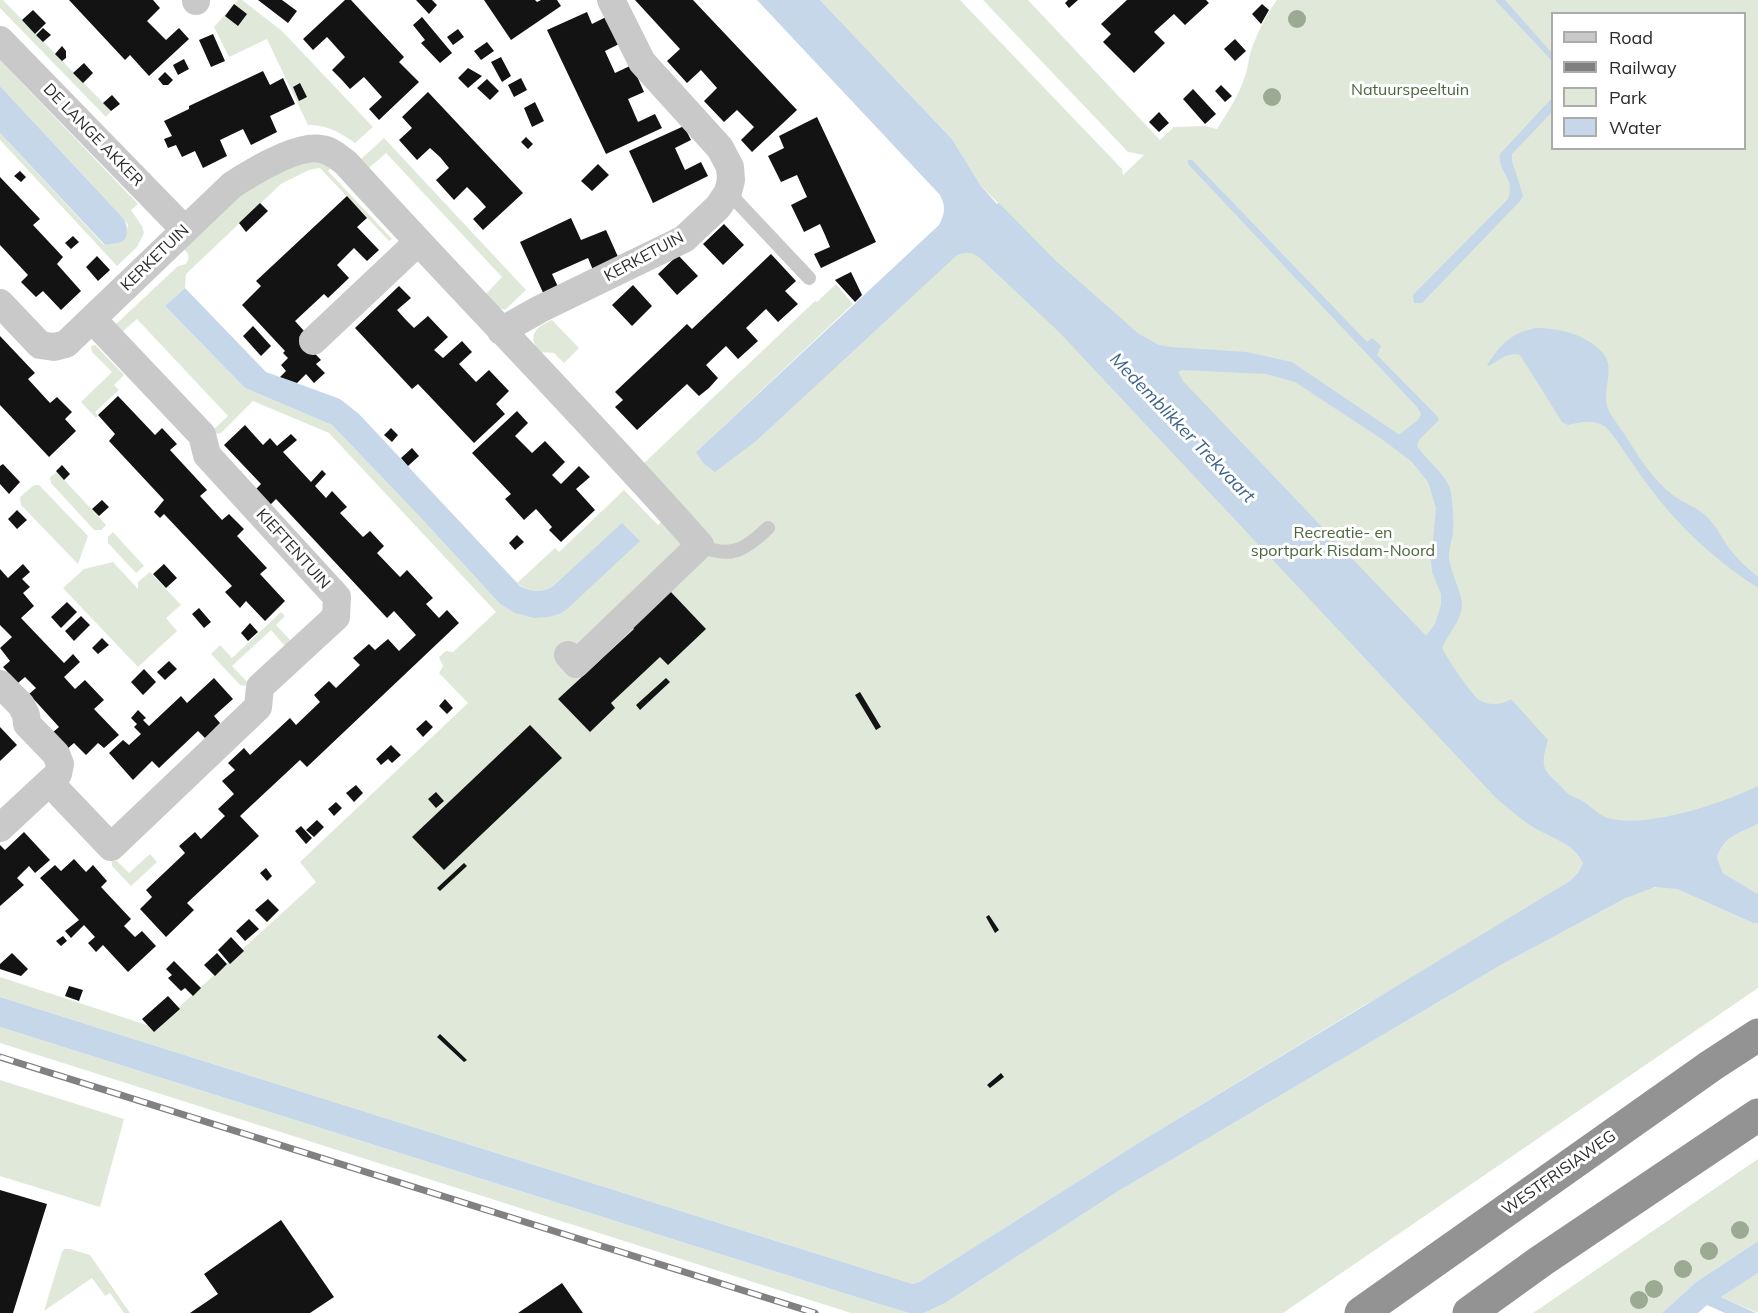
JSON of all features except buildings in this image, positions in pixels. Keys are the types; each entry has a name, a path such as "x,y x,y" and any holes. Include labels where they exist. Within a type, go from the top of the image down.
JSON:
{"highway":[{"name":"WESTFRISIAWEG","path":"1361,1313 1702,1072 1758,1035"},
{"path":"1469,1313 1541,1261 1758,1115"}],"street":[{"path":"611,0 642,62 720,148 730,166 731,180 728,192"},
{"name":"DE LANGE AKKER","path":"0,40 185,230"},
{"name":"KERKETUIN","path":"92,319 232,185 248,174 309,147 324,149 346,162 501,331 638,474 700,545"},
{"name":"KERKETUIN","path":"501,331 540,309 684,239 718,207 728,192"},
{"path":"313,341 418,242"},
{"path":"0,303 40,345 54,347 66,344 92,319"},
{"name":"KIEFTENTUIN","path":"50,783 111,847 255,711 258,707 260,687 336,617 337,597 207,455 202,435 92,319"},
{"path":"568,656 576,664 700,545"},
{"path":"0,684 21,705 27,724 56,754 60,764 58,774 50,783 0,828"}],"lane":[{"path":"728,192 809,278"},
{"path":"700,545 710,550 738,551 752,543 768,528"}],"green space":[{"path":"0,0 3,0 111,111 106,117 0,8"},
{"path":"238,0 242,0 282,31 373,127 355,143 333,130 308,125 267,39 229,57 214,27"},
{"name":"Recreatie- en sportpark Risdam-Noord","path":"820,0 960,0 1122,169 1123,175 1144,155 1128,152 983,0 1028,0 1160,140 1174,127 1205,126 1217,129 1239,92 1256,38 1277,0 1758,0 1758,788 1363,1006 913,1284 0,997 0,977 156,1028 316,882 300,862 468,703 439,673 443,666 439,657 446,651 453,652 496,612 329,433 253,401 221,433 216,434 214,429 228,416 137,319 122,332 115,325 178,266 186,264 188,255 183,248 238,196 304,160 333,165 328,171 392,239 389,241 320,168 309,170 281,184 186,274 185,288 165,306 245,388 332,425 500,604 516,613 533,618 622,524 552,587 543,591 534,591 517,583 555,548 559,552 624,490 658,525 681,505 643,464 815,301 817,302 836,284 853,304 696,452 1001,206 981,186 952,139"},
{"path":"0,60 138,204 131,210 144,233 137,247 117,266 0,140 0,133 104,245 125,238 128,225 124,219 0,86"},
{"path":"384,138 526,290 505,310 499,308 486,294 502,277 386,153 369,168 359,161"},
{"path":"552,320 579,348 564,363 554,353 540,352 534,341 533,337 537,329"},
{"path":"95,345 124,375 114,385 119,390 95,412 98,416 96,418 81,402 112,372 92,352 91,346"},
{"path":"57,472 106,525 101,530 94,530 51,483 50,477"},
{"path":"34,485 39,485 88,536 78,564 21,505 20,497"},
{"path":"113,532 144,566 136,573 108,543 108,537"},
{"path":"113,562 138,589 138,582 150,572 181,605 166,618 177,631 138,667 63,588 84,569"},
{"path":"281,612 285,616 276,625 291,641 284,645 271,630 232,666 247,682 245,686 240,685 211,654 220,645 232,658"},
{"path":"1758,824 1758,894 1723,873 1717,858 1728,840"},
{"path":"150,854 157,862 131,886 112,866 112,861 117,861 129,873"},
{"path":"1661,886 1677,889 1753,923 1758,923 1758,988 1283,1313 924,1313 945,1303 1117,1192 1501,965 1626,898 1643,890"},
{"path":"0,1027 909,1313 851,1313 0,1043"},
{"path":"0,1080 124,1119 100,1207 0,1176"},
{"path":"1758,1159 1758,1241 1696,1282 1662,1313 1533,1313"},
{"path":"64,1249 90,1255 130,1313 124,1313 110,1293 105,1296 92,1278 44,1311"},
{"path":"1758,1273 1758,1313 1721,1297"}],"water":[{"name":"Medemblikker Trekvaart","path":"757,0 820,0 952,139 981,186 997,204 999,203 1057,262 1139,334 1159,345 1247,352 1292,362 1398,434 1418,420 1421,414 1418,408 1188,164 1188,160 1192,160 1367,342 1372,338 1381,346 1377,355 1437,416 1439,420 1419,440 1417,446 1449,486 1453,528 1449,556 1462,606 1457,622 1442,648 1465,684 1483,702 1495,704 1511,699 1548,740 1544,765 1549,774 1568,793 1603,816 1618,820 1658,818 1703,807 1758,786 1758,824 1728,840 1717,858 1723,873 1758,894 1758,923 1753,923 1677,889 1655,887 1626,898 1501,965 1117,1192 945,1303 924,1313 909,1313 869,1301 0,1027 0,997 913,1284 1148,1137 1570,881 1579,872 1583,863 1579,856 1567,845 1530,825 1496,798 1059,332 974,254 962,253 956,256 756,441 715,472 703,463 696,452 939,225 944,210 940,195","holes":["1182,370 1266,374 1295,382 1383,440 1412,462 1428,482 1436,508 1432,572 1441,594 1441,605 1435,624 1426,636 1183,381 1178,372"]},
{"path":"1495,0 1505,0 1551,52 1551,60"},
{"path":"0,86 124,219 127,234 123,241 105,245 0,133"},
{"path":"1551,99 1551,113 1512,154 1523,196 1520,201 1422,303 1414,303 1413,295 1508,199 1510,186 1501,166 1500,154"},
{"path":"185,288 266,372 340,399 359,414 520,586 536,591 552,587 622,523 640,541 566,610 548,617 533,618 515,613 500,604 332,425 245,388 165,306"},
{"path":"1535,328 1553,329 1580,336 1602,352 1609,372 1606,401 1613,418 1658,482 1711,521 1732,552 1758,577 1758,588 1713,555 1686,530 1650,488 1606,427 1592,422 1568,425 1562,422 1520,355 1508,356 1487,365 1507,341 1519,333"},
{"path":"1758,1241 1758,1273 1721,1297 1756,1313 1725,1313 1707,1305 1698,1313 1662,1313 1696,1282"}],"railway":[{"path":"0,1057 815,1313"}],"park label":[{"name":"Natuurspeeltuin","path":"1410,90"}]}
